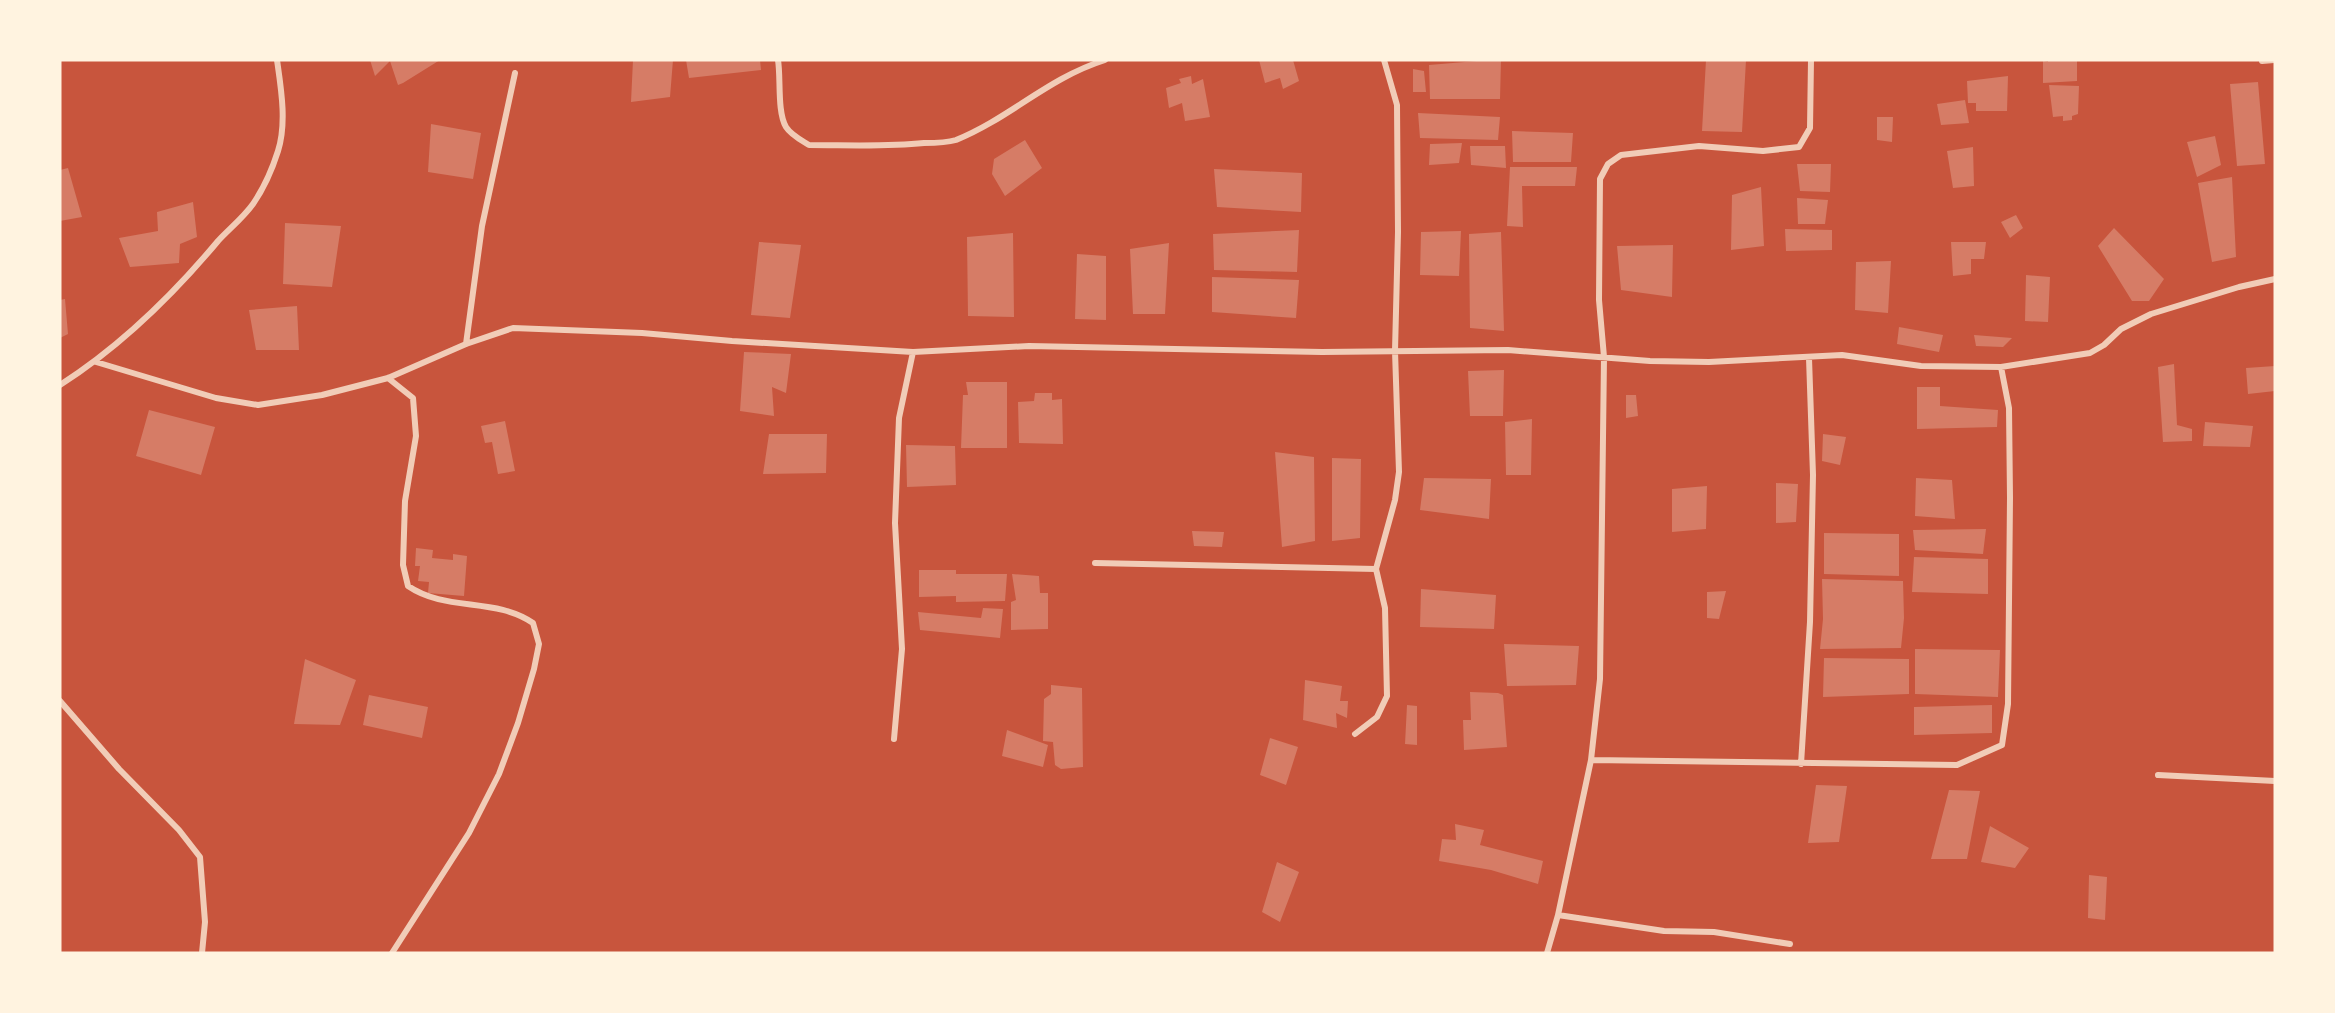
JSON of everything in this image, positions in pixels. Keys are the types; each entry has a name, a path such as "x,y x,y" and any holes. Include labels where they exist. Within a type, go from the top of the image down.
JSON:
{"street":[{"path":"60,385 96,362 184,281 252,205 270,175 279,148 282,96 278,60"},
{"path":"778,60 782,109 786,127 797,138 809,144 895,146 953,141 995,122 1028,98 1079,68 1105,60"},
{"path":"1355,734 1377,717 1387,696 1385,608 1377,569 1395,500 1399,472 1395,351 1399,141 1397,105 1384,60"},
{"path":"1547,953 1558,915 1591,760 1600,679 1604,357 1599,300 1600,179 1608,164 1621,154 1699,146 1763,151 1799,147 1810,128 1811,60"},
{"path":"2262,61 2274,60"},
{"path":"466,344 482,226 515,73"},
{"path":"96,362 216,398 258,405 322,395 388,378 466,344 513,328 642,333 913,352 1029,346 1395,351 1508,350 1709,362 1842,355 1921,366 2001,367 2090,353 2104,345 2121,329 2151,314 2275,279"},
{"path":"894,739 902,649 895,523 899,418 913,352"},
{"path":"1801,764 1810,611 1813,475 1809,358"},
{"path":"1591,760 1957,765 2002,745 2008,704 2010,498 2009,408 2001,367"},
{"path":"388,378 413,398 416,436 405,501 403,565 408,586 421,595 444,602 519,613 533,623 538,644 525,701 499,774 469,833 392,953"},
{"path":"1095,563 1377,569"},
{"path":"60,701 119,769 179,830 200,857 205,922 202,953"},
{"path":"2158,775 2275,781"},
{"path":"1558,915 1664,931 1714,932 1790,944"}],"building":[{"path":"370,60 440,60 398,85 390,61 375,76"},
{"path":"633,60 673,60 670,97 631,102"},
{"path":"686,60 760,60 761,70 689,78"},
{"path":"1259,60 1293,60 1299,81 1283,89 1280,78 1265,83"},
{"path":"1501,60 1500,99 1430,99 1429,65"},
{"path":"1706,60 1746,60 1742,132 1702,131"},
{"path":"2048,60 2077,60 2077,81 2043,83 2043,61 2048,62"},
{"path":"1413,69 1424,71 1426,92 1413,92"},
{"path":"1191,76 1192,84 1203,79 1210,117 1185,121 1182,103 1169,108 1166,88 1181,83 1179,79"},
{"path":"2008,76 2007,111 1976,111 1976,103 1968,103 1967,81"},
{"path":"2258,82 2265,164 2237,166 2230,84"},
{"path":"2049,85 2079,86 2078,114 2072,116 2072,120 2063,121 2063,116 2053,117"},
{"path":"1965,100 1969,123 1941,125 1937,104"},
{"path":"1418,113 1500,117 1498,140 1420,138"},
{"path":"1877,117 1893,117 1892,142 1877,140"},
{"path":"431,124 481,133 473,179 428,172"},
{"path":"1512,131 1573,133 1571,162 1513,162"},
{"path":"2215,136 2221,165 2197,177 2187,142"},
{"path":"1025,140 1042,168 1005,196 992,174 994,159"},
{"path":"1462,143 1459,163 1429,165 1430,144"},
{"path":"1470,146 1505,146 1506,168 1471,165"},
{"path":"1973,147 1974,186 1953,188 1947,151"},
{"path":"1797,164 1831,164 1830,192 1800,191"},
{"path":"1510,167 1577,167 1575,186 1522,186 1523,227 1507,226"},
{"path":"68,168 82,217 60,221 60,170"},
{"path":"1214,169 1302,173 1301,212 1217,207"},
{"path":"2232,177 2236,257 2212,262 2198,183"},
{"path":"1761,187 1764,246 1731,250 1732,195"},
{"path":"1797,198 1828,200 1825,224 1798,224"},
{"path":"193,202 197,237 180,244 179,263 130,267 119,238 158,231 157,212"},
{"path":"2016,215 2023,228 2010,238 2001,222"},
{"path":"285,223 341,226 332,287 283,284"},
{"path":"2114,228 2164,279 2149,301 2132,301 2098,246"},
{"path":"1785,229 1832,230 1832,250 1786,251"},
{"path":"1299,230 1297,272 1214,270 1213,234"},
{"path":"1461,231 1459,276 1420,275 1421,232"},
{"path":"1501,232 1504,331 1470,328 1469,234"},
{"path":"1013,233 1014,317 968,316 967,237"},
{"path":"759,242 801,245 790,318 751,315"},
{"path":"1951,242 1986,242 1984,259 1971,259 1971,274 1953,276"},
{"path":"1169,243 1165,314 1133,314 1130,249"},
{"path":"1673,245 1672,297 1621,290 1617,246"},
{"path":"1077,254 1106,256 1106,320 1075,319"},
{"path":"1891,261 1888,313 1855,310 1856,262"},
{"path":"2026,275 2050,277 2048,322 2025,321"},
{"path":"1212,277 1299,280 1296,318 1212,312"},
{"path":"65,299 68,334 60,338 60,300"},
{"path":"297,306 299,350 256,350 249,310"},
{"path":"1899,327 1943,335 1939,352 1897,344"},
{"path":"1974,335 2012,338 2003,347 1976,346"},
{"path":"744,352 791,354 786,393 772,387 774,416 740,411"},
{"path":"2174,364 2177,425 2192,429 2192,441 2163,442 2158,367"},
{"path":"2275,366 2275,391 2248,394 2246,368"},
{"path":"1504,370 1503,416 1470,416 1468,371"},
{"path":"966,382 1007,382 1007,448 961,448 963,395 968,395"},
{"path":"1917,387 1940,387 1940,406 1998,410 1997,427 1917,429"},
{"path":"1035,393 1052,393 1052,400 1062,399 1063,444 1019,443 1018,402 1034,401"},
{"path":"1626,395 1636,395 1638,416 1626,418"},
{"path":"149,410 215,427 201,475 136,456"},
{"path":"1532,419 1531,475 1506,475 1505,422"},
{"path":"505,421 515,471 498,474 492,442 485,443 481,426"},
{"path":"2205,422 2253,426 2250,447 2203,446"},
{"path":"769,434 827,434 826,473 763,474"},
{"path":"1823,434 1846,437 1840,465 1822,461"},
{"path":"906,445 955,446 956,485 907,487"},
{"path":"1275,452 1314,457 1315,541 1282,547"},
{"path":"1332,458 1361,459 1360,538 1332,541"},
{"path":"1424,478 1491,479 1489,519 1420,510"},
{"path":"1916,478 1952,480 1955,519 1915,516"},
{"path":"1776,483 1798,484 1796,522 1776,523"},
{"path":"1707,486 1706,529 1672,532 1672,489"},
{"path":"1986,529 1983,554 1915,550 1913,530"},
{"path":"1192,531 1224,532 1222,547 1194,546"},
{"path":"1824,533 1899,534 1899,576 1824,574"},
{"path":"416,548 433,550 432,558 453,560 453,554 467,556 464,596 428,593 429,582 418,581 420,566 415,566"},
{"path":"1914,557 1988,559 1988,594 1912,592"},
{"path":"919,570 956,570 956,574 1007,574 1005,601 956,602 956,596 919,597"},
{"path":"1012,574 1039,576 1040,593 1048,593 1048,629 1011,630 1011,602 1016,600"},
{"path":"1822,579 1903,581 1904,618 1901,648 1820,649 1823,619"},
{"path":"1421,589 1496,595 1494,629 1420,627"},
{"path":"1726,591 1719,619 1707,618 1707,592"},
{"path":"983,608 1003,609 1000,638 920,630 918,612 981,618"},
{"path":"1504,644 1579,646 1576,685 1507,686"},
{"path":"1915,649 2000,650 1998,697 1915,694"},
{"path":"1824,658 1909,659 1909,694 1823,697"},
{"path":"305,659 356,680 340,725 294,724"},
{"path":"1305,680 1342,686 1340,701 1348,701 1347,718 1336,713 1337,728 1303,720"},
{"path":"1051,685 1082,688 1083,767 1061,769 1055,765 1053,742 1043,741 1044,699 1051,694"},
{"path":"1470,692 1503,695 1507,747 1464,750 1463,720 1471,720"},
{"path":"369,695 428,707 422,738 363,725"},
{"path":"1407,705 1417,706 1417,745 1405,744"},
{"path":"1992,705 1992,733 1914,735 1914,707"},
{"path":"1007,730 1048,745 1043,767 1002,756"},
{"path":"1270,738 1298,747 1286,785 1260,775"},
{"path":"1816,785 1847,786 1839,842 1808,843"},
{"path":"1949,790 1980,791 1967,859 1931,859"},
{"path":"1455,824 1484,830 1480,845 1543,861 1538,884 1491,870 1439,861 1442,839 1456,840"},
{"path":"1990,826 2029,848 2015,868 1981,862"},
{"path":"1277,862 1299,872 1280,922 1262,912"},
{"path":"2089,875 2107,877 2105,920 2088,918"}]}
